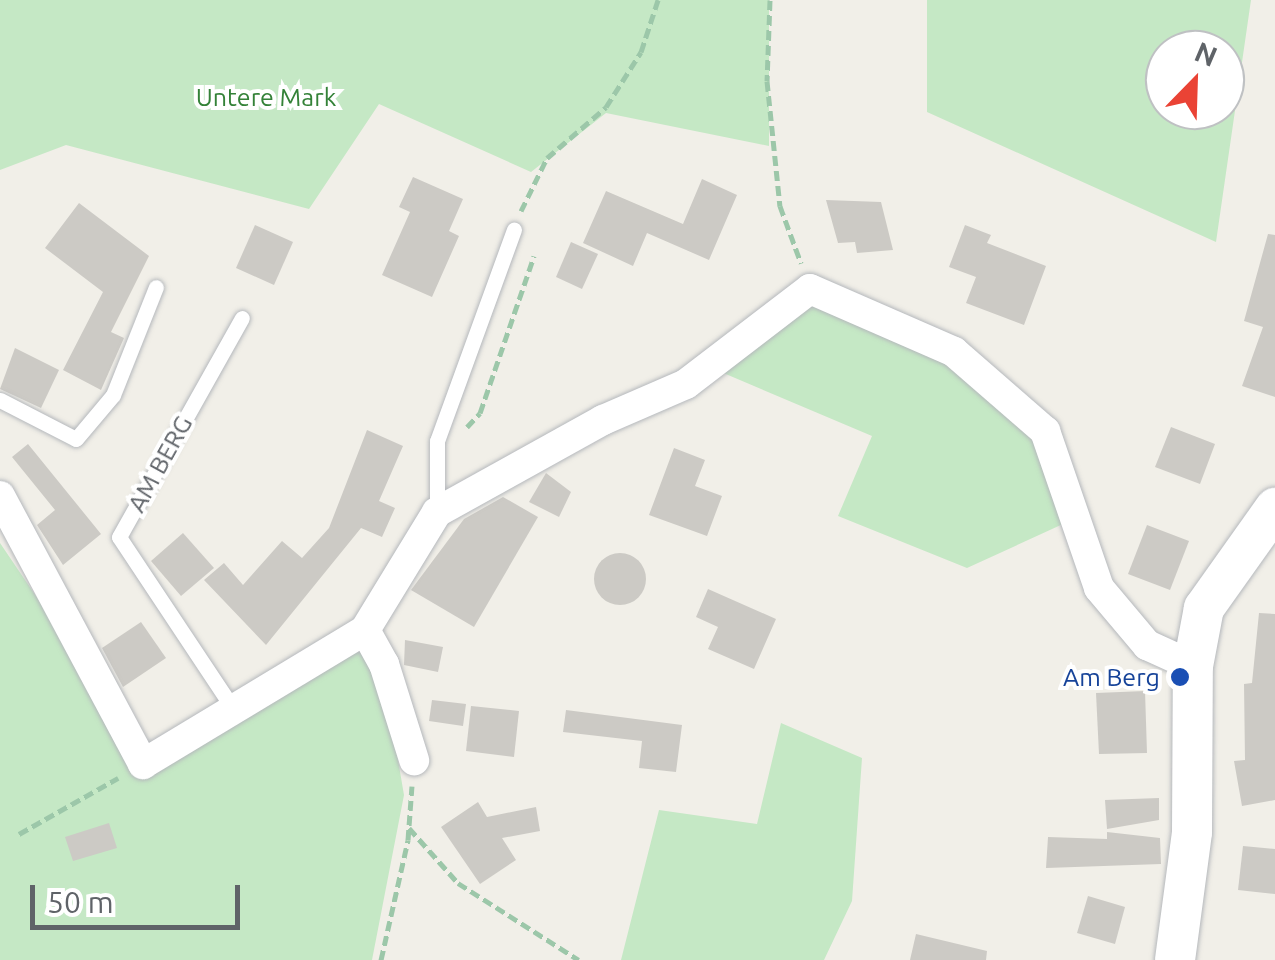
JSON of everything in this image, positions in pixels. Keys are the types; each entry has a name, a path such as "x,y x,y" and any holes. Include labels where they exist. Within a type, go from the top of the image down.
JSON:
{"street":[{"path":"0,496 142,764 232,706 364,630 437,512 603,420 686,384 810,289 954,352 1045,431 1099,588 1147,645 1193,666"},
{"path":"1174,960 1192,832 1193,666 1204,608 1275,508"},
{"path":"364,630 384,664 414,760"}],"lane":[{"path":"437,512 437,440 514,230"},
{"path":"0,400 76,439 112,395 156,288"},
{"name":"AM BERG","path":"232,706 119,537 242,318"}],"path":[{"path":"514,230 546,158 606,107 641,52 658,0"},
{"path":"770,0 767,80 780,206 810,289"},
{"path":"381,960 409,828 414,760"},
{"path":"19,834 142,764"},
{"path":"409,828 458,884 579,960"}],"green space":[{"name":"Untere Mark","path":"0,0 769,0 769,146 606,113 531,172 379,104 309,209 66,145 0,170"},
{"path":"927,0 1251,0 1245,41 1245,30 1145,30 1145,130 1232,130 1216,242 927,112"},
{"path":"799,294 951,356 1035,443 1063,524 967,568 838,516 872,436 721,372"},
{"path":"0,543 141,751 357,642 383,672 404,795 372,960 0,960"},
{"path":"781,723 862,758 852,901 824,960 621,960 659,810 757,824"}],"building":[{"path":"413,177 463,199 449,231 459,236 432,297 382,275 410,212 399,207"},
{"path":"702,179 737,195 709,260 647,233 633,266 583,243 606,191 683,224"},
{"path":"826,200 881,202 893,250 857,253 855,242 838,243"},
{"path":"79,203 149,256 111,332 124,338 101,390 63,370 103,292 45,248"},
{"path":"255,225 293,242 274,285 236,268"},
{"path":"965,225 991,235 987,243 1046,266 1024,325 966,303 976,277 949,267"},
{"path":"1268,234 1275,235 1275,397 1242,386 1263,327 1244,321"},
{"path":"571,242 598,254 582,289 556,277"},
{"path":"15,348 59,370 41,408 0,389"},
{"path":"1171,427 1215,444 1200,484 1155,467"},
{"path":"367,430 403,446 379,501 395,508 382,537 361,528 266,645 204,580 224,563 243,585 282,541 302,558 329,528"},
{"path":"28,444 101,534 63,565 37,525 55,510 12,457"},
{"path":"674,448 705,460 695,486 722,496 707,536 649,515"},
{"path":"546,473 571,492 559,517 529,502"},
{"path":"503,497 538,517 474,627 411,590 464,519"},
{"path":"1147,525 1189,541 1170,590 1128,574"},
{"path":"183,533 214,568 181,596 151,561"},
{"path":"620,553 638,561 646,579 638,597 620,605 602,597 594,579 602,561"},
{"path":"708,589 776,619 754,669 708,649 718,627 696,617"},
{"path":"1259,613 1275,614 1275,800 1242,806 1234,761 1245,760 1244,684 1252,683"},
{"path":"141,622 166,658 123,687 102,648"},
{"path":"405,640 443,647 438,672 404,665"},
{"path":"1145,691 1147,753 1099,754 1096,693"},
{"path":"432,700 466,704 463,726 429,721"},
{"path":"471,706 519,711 514,757 466,751"},
{"path":"566,710 682,725 676,772 639,768 642,741 563,732"},
{"path":"1159,798 1159,820 1107,829 1105,800"},
{"path":"478,802 487,817 536,807 540,831 502,838 516,860 480,884 441,827"},
{"path":"109,823 117,848 73,861 65,837"},
{"path":"1107,832 1160,838 1161,864 1046,868 1048,837 1107,839"},
{"path":"1243,846 1275,849 1275,894 1238,890"},
{"path":"1088,896 1125,907 1115,944 1077,933"},
{"path":"916,934 987,951 986,960 910,960"}],"place":[{"name":"Am Berg","path":"1180,677"}]}
